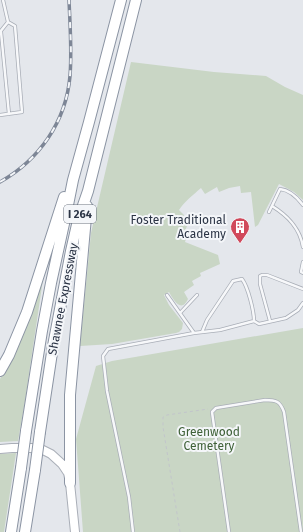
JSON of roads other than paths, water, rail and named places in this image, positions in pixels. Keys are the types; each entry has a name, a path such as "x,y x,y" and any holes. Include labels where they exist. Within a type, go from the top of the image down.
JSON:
{"highway":[{"name":"Shawnee Expressway","path":"11,532 42,331 51,283 73,180 121,0"},
{"name":"Shawnee Expressway","path":"26,532 54,346 78,220 88,191 136,0"},
{"path":"0,371 9,355 27,312 64,196 73,180"},
{"path":"70,483 70,395 88,191"}],"main road":[{"path":"0,449 31,448 43,450 51,454 62,464 68,473 70,483 75,532"}],"lane":[{"path":"0,115 22,112 14,26 8,22 3,0"},
{"path":"8,22 0,32 9,114"},
{"path":"268,212 280,189 298,197 303,205"},
{"path":"272,206 281,211 297,229 303,247"},
{"path":"303,262 301,272 303,273"},
{"path":"270,321 260,284 260,276 262,274 303,290"},
{"path":"202,332 207,320 233,280 242,279 246,284 254,315 254,321"},
{"path":"180,313 197,295"},
{"path":"167,296 194,333"},
{"path":"134,532 129,497 107,391 102,356 108,349 194,333 220,330 254,321 259,324 286,318 298,310 303,303"},
{"path":"229,532 212,412 216,408 265,400 278,402 282,406 284,412 301,532"}],"railway":[{"path":"0,182 27,163 38,151 48,138 63,109 71,67 69,0"}],"place":[{"name":"Foster Traditional Academy","path":"240,244"}],"park label":[{"name":"Greenwood Cemetery","path":"209,439"}]}
